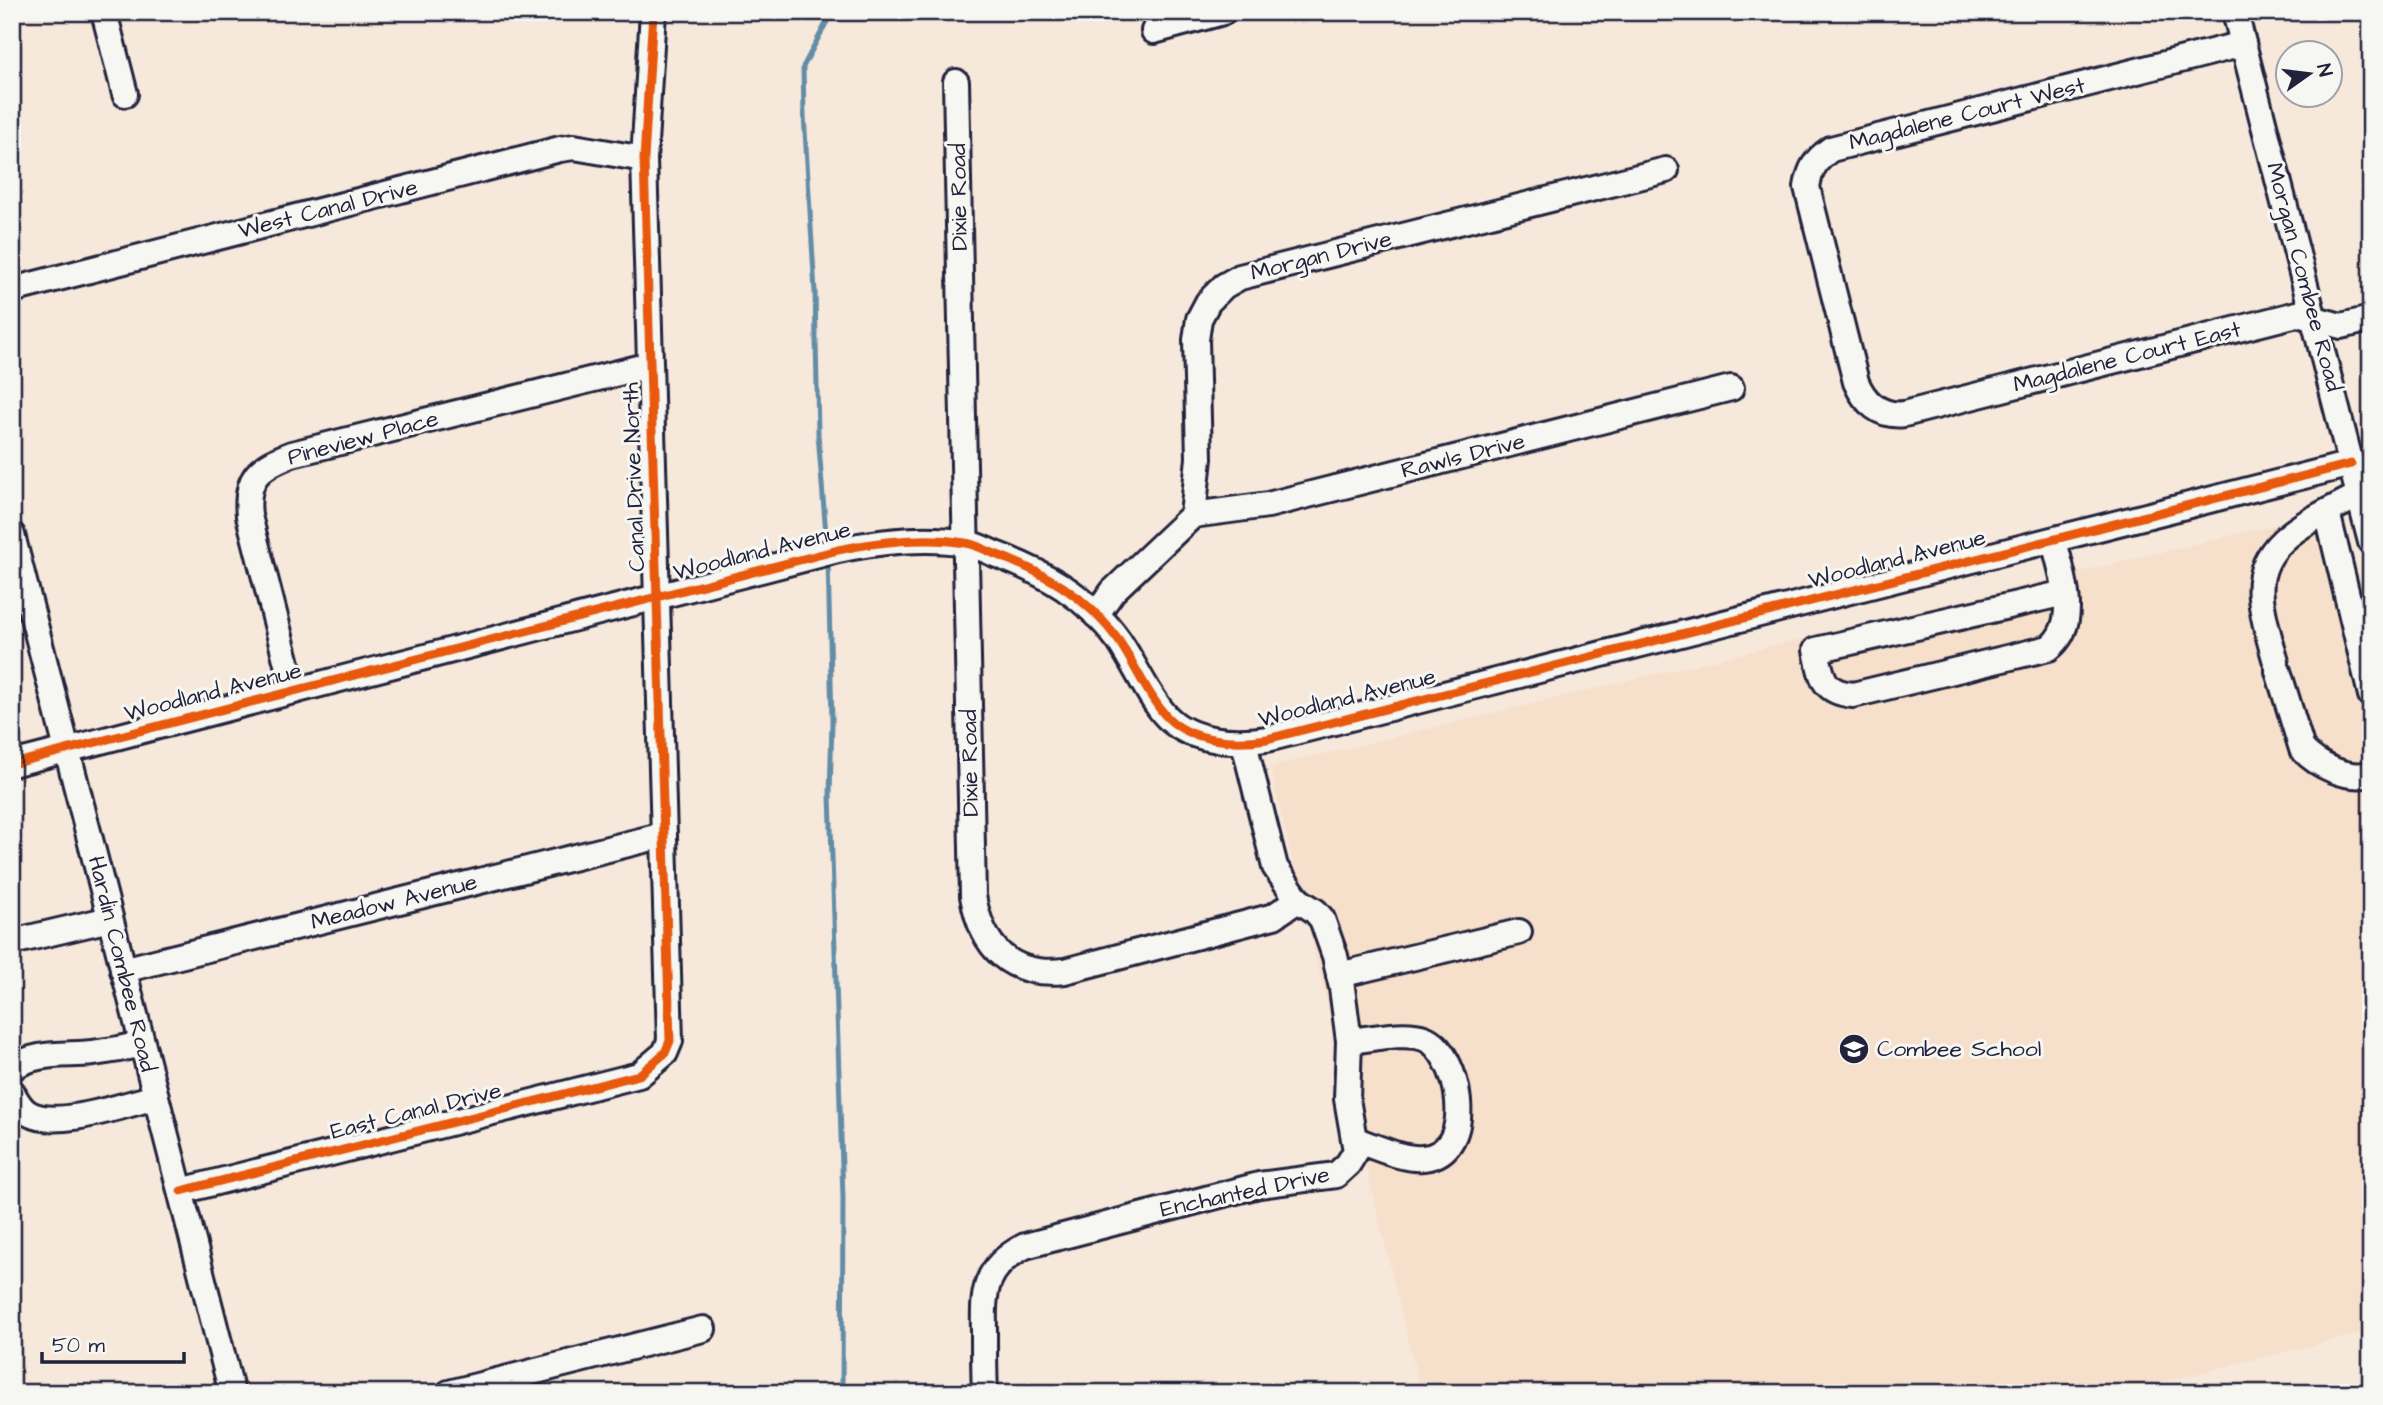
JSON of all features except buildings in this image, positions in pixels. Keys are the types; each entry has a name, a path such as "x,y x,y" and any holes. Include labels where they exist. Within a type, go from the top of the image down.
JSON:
{"street":[{"path":"104,12 125,94"},
{"name":"Canal Drive North","path":"653,12 644,159 671,1026 670,1041 657,1063"},
{"path":"1154,31 1223,12"},
{"name":"Morgan Combee Road","path":"2235,12 2371,542"},
{"name":"Magdalene Court West","path":"1939,405 1892,415 1878,411 1863,397 1856,382 1807,187 1810,171 1818,158 1831,149 2243,44"},
{"name":"Dixie Road","path":"956,82 973,896 977,918 984,935 995,950 1026,969 1049,973 1274,916 1298,900"},
{"name":"West Canal Drive","path":"12,290 560,149 574,148 644,159"},
{"name":"Morgan Drive","path":"1193,515 1199,458 1196,340 1199,319 1208,302 1224,286 1240,277 1666,170"},
{"name":"Magdalene Court East","path":"1939,405 2297,314 2341,326 2371,319"},
{"name":"Pineview Place","path":"294,691 247,503 251,486 267,463 292,454 650,365"},
{"name":"Rawls Drive","path":"1193,515 1268,505 1731,388"},
{"name":"Woodland Avenue","path":"12,764 828,553 873,543 906,540 965,543 1048,576 1066,587 1117,639 1167,717 1182,728 1219,740 1244,743 1267,740 2351,464"},
{"path":"2359,495 2292,531 2266,559 2261,576 2260,596 2277,666 2302,749 2309,757 2328,768 2355,775 2371,774"},
{"path":"2327,512 2371,695"},
{"path":"1096,615 1113,591 1193,515"},
{"name":"Hardin Combee Road","path":"12,535 232,1393"},
{"path":"2054,540 2065,593 2068,612 2059,640 2049,648 1853,695 1832,691 1826,685 1815,650 2065,593"},
{"path":"1244,743 1275,867 1298,900 1322,919 1339,975 1349,1041 1347,1099 1356,1140 1420,1158 1436,1156 1445,1151 1455,1134 1459,1095 1437,1046 1424,1038 1407,1035 1349,1041"},
{"name":"Meadow Avenue","path":"123,970 664,835"},
{"path":"12,942 110,919"},
{"path":"1339,975 1519,932"},
{"path":"12,1068 23,1060 39,1056 111,1051 142,1044"},
{"name":"East Canal Drive","path":"181,1191 639,1075 657,1063"},
{"path":"12,1092 20,1107 31,1115 51,1118 72,1117 156,1097"},
{"name":"Enchanted Drive","path":"985,1393 983,1296 997,1267 1010,1253 1025,1246 1259,1185 1336,1175 1348,1164 1356,1151 1356,1140"},
{"path":"449,1393 703,1329"}],"shaded area":[{"name":"Combee School","path":"2321,514 2371,722 2371,1331 2115,1393 1421,1393 1270,767"}],"waterway":[{"path":"827,547 818,434 815,291 803,67 832,12"},
{"path":"828,560 832,721 830,795 843,1198 842,1393"}],"cycle path":[{"path":"181,1191 639,1075 665,1053 670,1041 644,159 653,12"},
{"path":"12,764 838,550 885,542 918,540 972,545 1031,569 1063,587 1106,625 1167,717 1188,732 1228,741 1267,739 2351,464"}],"place":[{"name":"Combee School","path":"1854,1049"}]}
